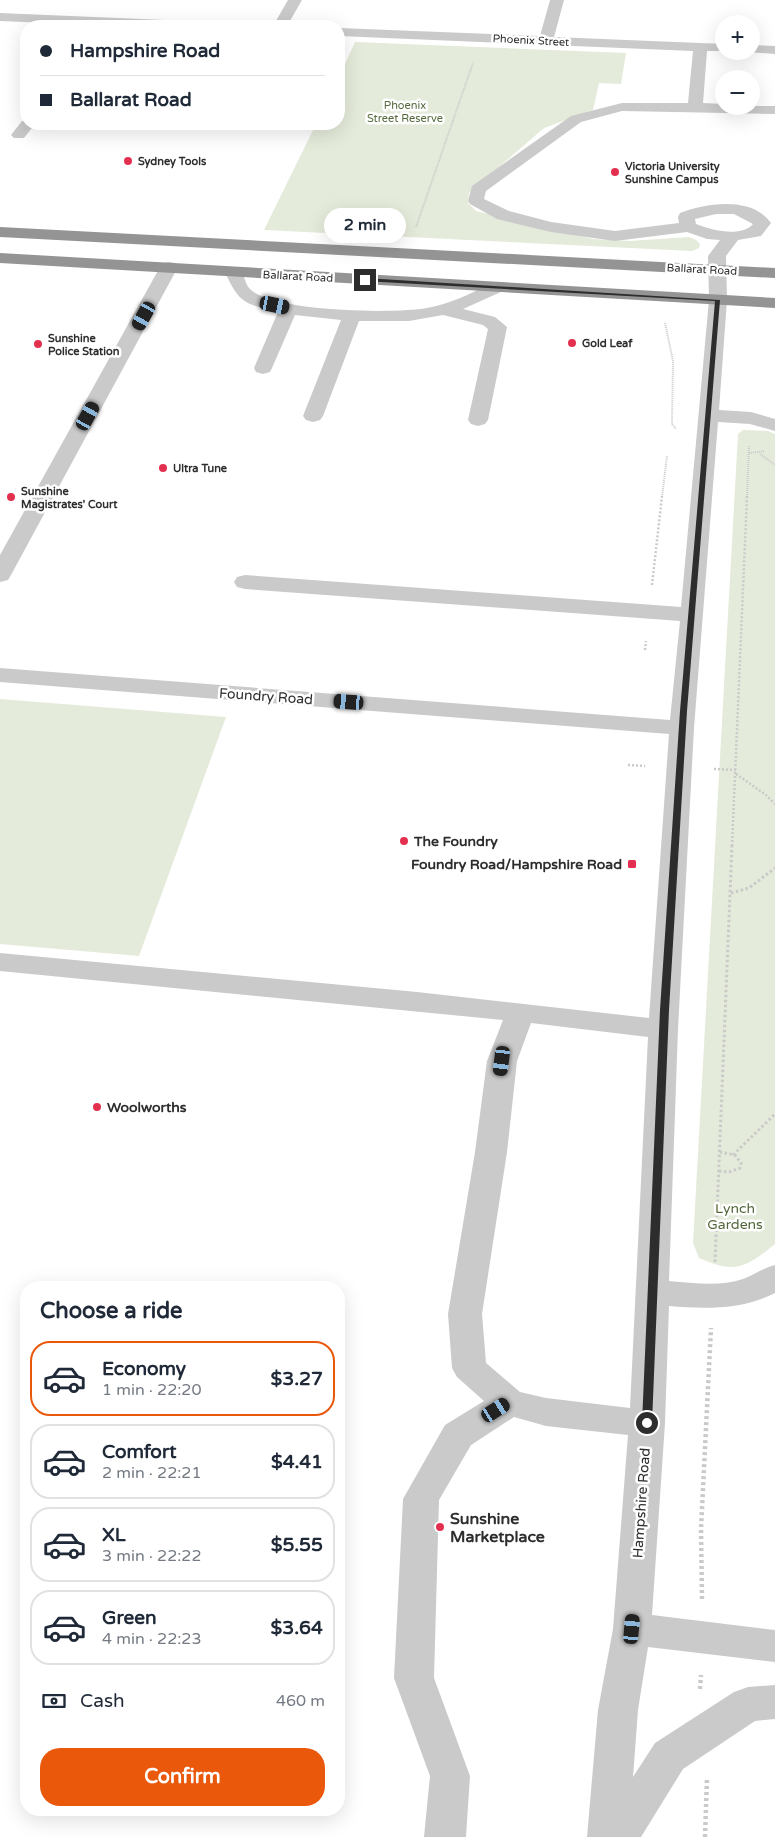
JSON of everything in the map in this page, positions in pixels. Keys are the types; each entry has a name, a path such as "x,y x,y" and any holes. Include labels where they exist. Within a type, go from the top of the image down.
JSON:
{"highway":[{"name":"Ballarat Road","path":"0,232 775,273"},
{"name":"Ballarat Road","path":"0,258 775,303"}],"street":[{"path":"283,20 295,0"},
{"path":"546,40 557,0"},
{"path":"23,18 34,6"},
{"path":"0,17 48,20"},
{"name":"Phoenix Street","path":"345,32 715,48"},
{"path":"695,107 700,47"},
{"path":"760,49 775,50"},
{"path":"688,226 686,217 702,210 728,208 752,214 763,223 755,232 732,236 708,234 688,226 615,236 551,227 503,215 476,201 478,189 576,119 622,107 775,110"},
{"name":"Hampshire Road","path":"608,1837 618,1710 632,1629 647,1423 663,1029 682,728 718,300 717,256 732,236"},
{"path":"0,263 39,260"},
{"path":"0,575 169,267"},
{"path":"234,272 244,293 261,302 309,312 352,315 423,314 459,306 497,287"},
{"path":"263,368 289,308"},
{"path":"441,310 489,321 498,327 478,420"},
{"path":"313,416 352,315"},
{"path":"709,415 751,418 775,425"},
{"path":"245,582 692,615"},
{"name":"Foundry Road","path":"0,675 682,728"},
{"path":"0,962 521,1012 663,1029"},
{"path":"521,1012 502,1061 492,1152 465,1314 468,1368 508,1402 546,1412 647,1423"},
{"path":"652,1292 714,1297 769,1288"},
{"path":"445,1837 450,1776 414,1678 421,1499 458,1435 508,1402"},
{"path":"632,1629 775,1646"},
{"path":"618,1837 669,1756 748,1704 775,1702"}],"path":[{"path":"415,230 482,38"},
{"path":"653,296 666,306 663,316 672,343 674,374 672,424 704,461"},
{"path":"704,1837 709,1728 700,1705 701,1529 714,1297 751,418"},
{"path":"760,453 775,465"},
{"path":"645,650 666,456"},
{"path":"736,774 766,795 775,804"},
{"path":"731,893 749,888 775,868"},
{"path":"733,1155 775,1114"},
{"path":"719,1171 729,1172 740,1168 739,1159 733,1155 720,1152"}],"green space":[{"name":"Phoenix Street Reserve","path":"355,42 626,53 621,84 599,83 593,110 544,128 469,193 468,203 476,211 593,239 629,241 689,237 700,244 699,248 692,251 264,230 313,130 345,130 345,64"},
{"name":"Lynch Gardens","path":"743,430 768,431 775,434 775,1244 756,1259 740,1266 731,1267 711,1263 699,1258 693,1243 738,434"},
{"path":"0,699 226,717 139,956 0,944"}],"place":[{"name":"Sydney Tools","path":"128,161"},
{"name":"Victoria University Sunshine Campus","path":"615,172"},
{"name":"Gold Leaf","path":"572,343"},
{"name":"Sunshine Police Station","path":"38,344"},
{"name":"Ultra Tune","path":"163,468"},
{"name":"Sunshine Magistrates' Court","path":"11,497"},
{"name":"The Foundry","path":"404,841"},
{"name":"Foundry Road/Hampshire Road","path":"632,864"},
{"name":"Woolworths","path":"97,1107"},
{"name":"Sunshine Marketplace","path":"440,1527"}],"route":[{"path":"365,280 718,300 684,711 664,1010 647,1423"}]}
